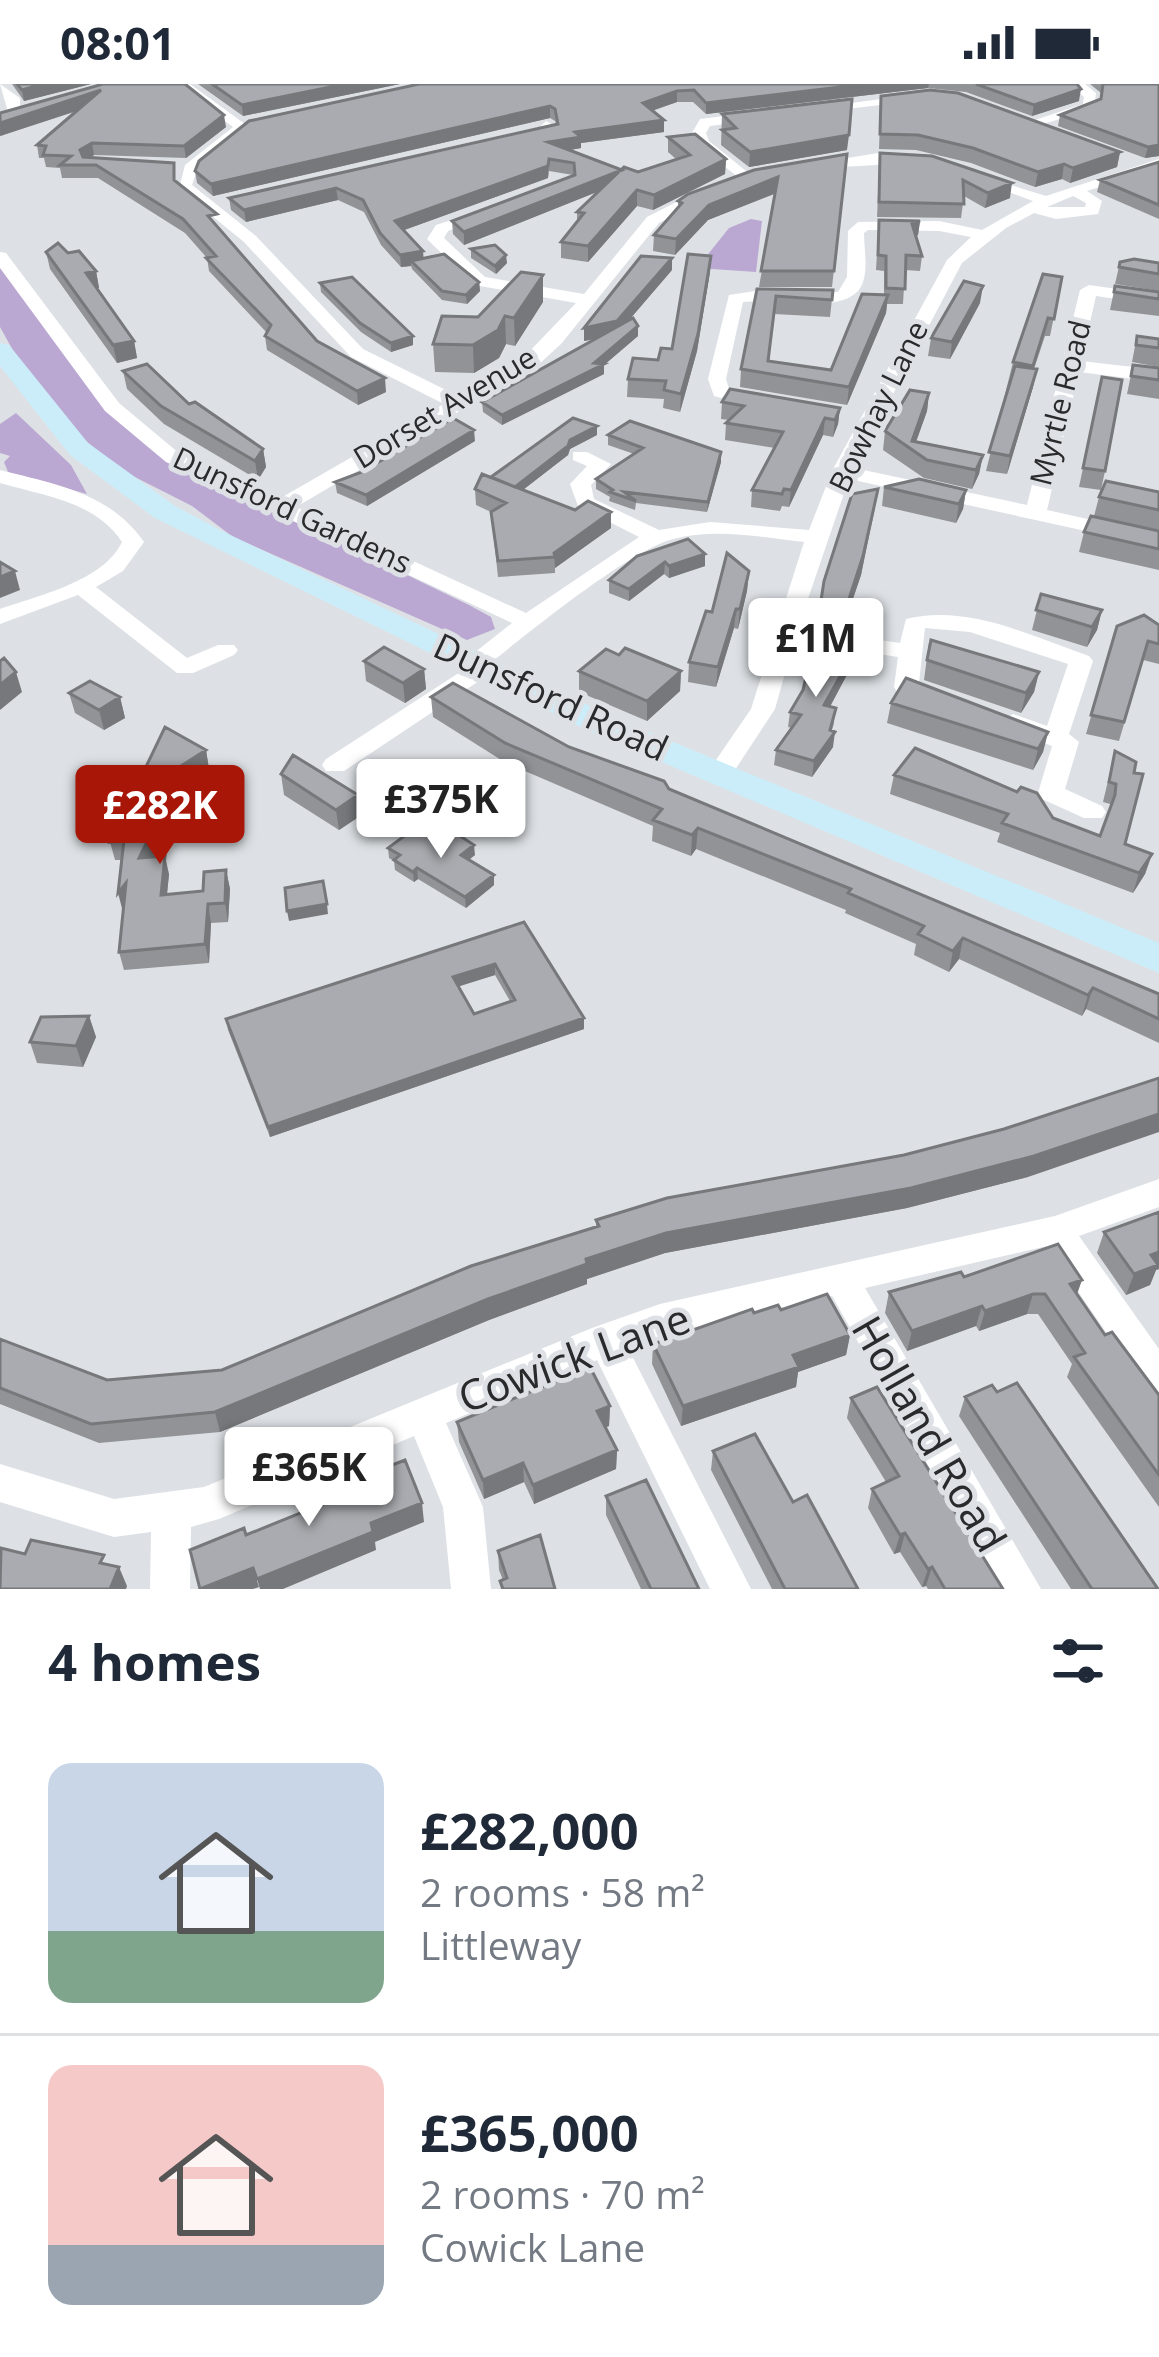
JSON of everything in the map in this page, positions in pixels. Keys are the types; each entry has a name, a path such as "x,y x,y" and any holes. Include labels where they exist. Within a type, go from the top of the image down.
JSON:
{"main road":[{"name":"Dunsford Road","path":"0,350 79,449 165,512 262,563 602,725 1159,959"}],"street":[{"path":"181,84 242,125"},
{"path":"806,110 928,96 914,84"},
{"path":"1034,125 1089,106 1091,96 1077,84"},
{"path":"0,87 13,98 7,115"},
{"path":"806,92 828,108"},
{"path":"7,115 36,106"},
{"path":"683,112 705,122 785,113"},
{"path":"1016,118 1053,132"},
{"path":"261,121 242,125 190,168 184,186 250,239 357,353 458,403"},
{"name":"Dorset Avenue","path":"281,507 531,361 664,211 753,176 703,143 699,133 705,122"},
{"path":"423,154 549,130"},
{"path":"1110,154 1152,166"},
{"path":"792,168 886,157 938,164"},
{"name":"Bowhay Lane","path":"720,773 763,709 799,584 820,538 860,418 955,260 983,236 1039,204 1152,166"},
{"path":"167,167 190,168"},
{"path":"957,170 1039,204"},
{"path":"1123,175 1159,186"},
{"path":"210,206 230,201"},
{"path":"508,202 442,227 435,239 480,281 589,300"},
{"path":"697,390 726,395 717,379 731,304 740,297 845,296 853,286 856,231 864,225 939,226 983,236"},
{"name":"Dunsford Gardens","path":"0,257 119,416 173,458 528,622"},
{"name":"Myrtle Road","path":"1035,514 1089,290 1159,300"},
{"path":"1071,364 1159,376"},
{"path":"600,463 580,484 585,502 656,536"},
{"path":"842,471 1159,542"},
{"path":"0,476 88,502 131,536 129,556 80,586 0,617"},
{"path":"335,765 481,664 528,622 656,536 711,529 820,538"},
{"path":"80,586 178,679 226,650"},
{"path":"1056,737 1081,661 938,618 914,624 906,687 1056,737 1068,747 1051,793 1093,812"},
{"path":"785,633 908,651"},
{"name":"Cowick Lane","path":"0,1483 114,1518 205,1506 660,1320 1055,1230 1159,1193"},
{"path":"1055,1230 1159,1379"},
{"name":"Holland Road","path":"840,1278 1021,1589"},
{"path":"605,1339 730,1589"},
{"path":"424,1414 463,1507 471,1589"},
{"path":"170,1589 171,1511"}],"shaded area":[{"path":"751,219 762,221 756,272 697,268 729,228"},
{"path":"0,266 102,405 157,454 469,605 491,617 495,629 467,640 233,537 192,506 121,470 75,432 20,363 0,327"},
{"path":"16,413 71,465 87,494 8,472 4,462 10,456 0,453 0,424"}],"building":[{"path":"103,84 185,84 224,115 184,146 92,143 80,150 83,157 174,163 174,180 217,214 208,216 317,341 385,378 357,391 265,336 271,325 206,258 216,256 183,219 96,165 60,165 71,156 43,155 46,146 37,145 101,90 0,123 0,113"},
{"path":"212,84 345,84 242,105"},
{"path":"419,84 866,84 706,103 694,90 677,91 643,103 664,120 575,132 581,137 548,142 622,170 464,232 452,221 575,175 574,163 549,159 548,166 395,221 423,251 400,255 380,233 363,200 336,188 244,210 229,198 558,124 555,109 550,106 211,184 195,171 199,161 249,121"},
{"path":"976,84 1077,84 1081,89 1034,105"},
{"path":"1103,84 1159,84 1159,145 1148,147 1060,115 1101,99"},
{"path":"930,90 958,93 1120,152 1073,168 1064,164 1038,172 973,148 918,135 880,134 881,96"},
{"path":"852,99 849,135 750,152 722,130 736,128 722,114"},
{"path":"695,134 726,159 654,195 637,190 588,246 561,242 584,213 577,212 624,167 638,172 690,155 668,137"},
{"path":"880,153 932,156 1012,183 988,193 963,180 964,204 879,202"},
{"path":"847,154 834,271 761,271 778,177 709,205 676,239 654,235 688,194 754,170"},
{"path":"1159,162 1159,205 1100,180"},
{"path":"879,220 920,221 912,224 922,256 906,255 905,289 886,288 886,256 878,255"},
{"path":"58,243 68,253 79,251 96,271 86,273 134,341 113,345 46,252"},
{"path":"495,245 506,255 495,266 471,249"},
{"path":"444,254 479,282 466,295 442,291 411,261"},
{"path":"688,254 711,256 698,334 681,394 664,390 666,381 628,379 633,358 658,360 661,348 672,349"},
{"path":"641,256 672,258 617,321 584,328"},
{"path":"1120,262 1159,263 1159,274 1119,267"},
{"path":"521,272 543,275 514,318 505,316 498,330 473,345 433,344 442,316 478,317"},
{"path":"1043,274 1062,277 1054,319 1048,318 1033,366 1013,362"},
{"path":"352,277 413,336 391,343 360,323 320,283"},
{"path":"964,281 983,286 952,342 931,338"},
{"path":"1115,286 1159,292 1159,299 1114,292"},
{"path":"757,289 833,290 832,300 776,296 768,361 831,370 862,294 888,295 849,387 741,369"},
{"path":"633,318 638,326 594,363 604,364 502,415 482,402"},
{"path":"1137,336 1159,339 1159,348 1136,345"},
{"path":"147,364 189,404 195,402 263,449 255,461 161,406 123,371"},
{"path":"1133,365 1159,368 1159,380 1131,376"},
{"path":"1015,366 1037,369 1010,456 989,452"},
{"path":"1102,377 1122,380 1105,471 1083,468"},
{"path":"730,389 840,408 835,420 825,418 791,490 784,489 782,494 752,490 783,432 726,423 744,406 722,402"},
{"path":"910,390 929,393 912,441 983,455 976,470 927,460 885,431"},
{"path":"453,418 474,430 366,495 335,482 362,472"},
{"path":"573,418 597,426 570,440 515,487 491,477"},
{"path":"630,421 721,452 708,502 624,492 636,501 610,492 613,490 596,479 643,448 608,435"},
{"path":"482,474 575,510 588,501 611,512 554,553 555,557 498,561 491,512 506,503 475,489"},
{"path":"919,479 966,490 959,504 884,487"},
{"path":"1106,481 1159,492 1159,510 1099,497"},
{"path":"878,489 846,608 820,607 852,494"},
{"path":"1091,516 1159,531 1159,549 1084,532"},
{"path":"688,539 705,554 669,566 665,562 629,589 609,580 637,556"},
{"path":"727,553 749,571 740,609 736,609 718,667 689,662 706,611 712,612"},
{"path":"0,562 15,571 0,577"},
{"path":"1041,594 1102,610 1092,627 1036,610"},
{"path":"1144,615 1159,625 1159,644 1148,641 1124,722 1091,715 1117,626"},
{"path":"816,634 842,638 840,651 853,653 824,705 836,708 830,730 835,732 814,761 776,750 801,715 790,712 803,690"},
{"path":"931,640 1039,672 1026,693 927,660"},
{"path":"384,647 424,669 403,683 364,661"},
{"path":"625,648 681,671 647,701 579,671 606,649 619,655"},
{"path":"4,658 16,672 0,685 0,661"},
{"path":"906,678 1048,732 1038,749 891,703"},
{"path":"90,681 120,697 99,710 69,693"},
{"path":"453,683 569,747 664,781 669,789 1159,994 1159,1019 1093,988 1088,995 963,938 953,951 918,934 924,926 848,893 851,889 698,828 692,835 653,820 662,809 505,743 431,697"},
{"path":"165,727 206,750 136,795 165,805 139,858 165,856 161,895 203,891 204,872 226,870 225,903 208,904 205,944 119,952 126,883 118,893 124,840 110,842"},
{"path":"915,748 1017,792 1021,787 1037,793 1053,818 1100,836 1115,795 1116,784 1109,782 1115,751 1136,762 1134,773 1143,774 1125,844 1152,854 1139,873 1002,823 1008,814 894,775"},
{"path":"293,755 358,795 336,810 281,774"},
{"path":"415,828 440,843 454,832 474,845 461,855 494,875 465,897 417,868 413,872 394,860 400,855 388,848"},
{"path":"323,881 327,904 287,911 285,888"},
{"path":"524,922 584,1018 268,1127 226,1019","holes":["495,964 515,1000 474,1014 453,977"]},
{"path":"89,1016 76,1046 30,1042 41,1017"},
{"path":"1159,1078 1159,1114 1034,1156 911,1188 666,1233 586,1259 587,1264 488,1299 215,1412 91,1424 0,1388 0,1339 107,1380 222,1370 471,1266 599,1226 596,1220 667,1198 904,1155 1004,1129"},
{"path":"1159,1212 1159,1252 1151,1255 1158,1265 1134,1274 1104,1232"},
{"path":"1058,1244 1082,1280 1070,1284 1105,1335 1112,1332 1159,1395 1159,1475 1074,1357 1085,1353 1045,1294 985,1311 982,1306 912,1331 889,1292 961,1272 964,1277"},
{"path":"827,1294 850,1335 793,1355 799,1367 683,1406 653,1344 752,1309 754,1313 778,1305 781,1310"},
{"path":"590,1367 610,1406 597,1411 617,1450 533,1485 523,1463 483,1480 457,1422"},
{"path":"1017,1383 1158,1589 1092,1589 965,1397 992,1385 997,1392"},
{"path":"877,1387 1003,1589 945,1589 905,1533 900,1535 872,1489 899,1476 851,1398"},
{"path":"755,1434 793,1502 807,1495 858,1589 785,1589 713,1451"},
{"path":"405,1460 422,1503 371,1523 373,1532 257,1579 253,1568 200,1589 190,1550 244,1528 246,1535 355,1491 351,1481"},
{"path":"646,1480 699,1589 651,1589 606,1496"},
{"path":"540,1535 555,1589 503,1589 500,1581 507,1578 498,1551"},
{"path":"31,1540 104,1555 100,1563 119,1567 110,1589 0,1589 1,1548 25,1554"}]}
